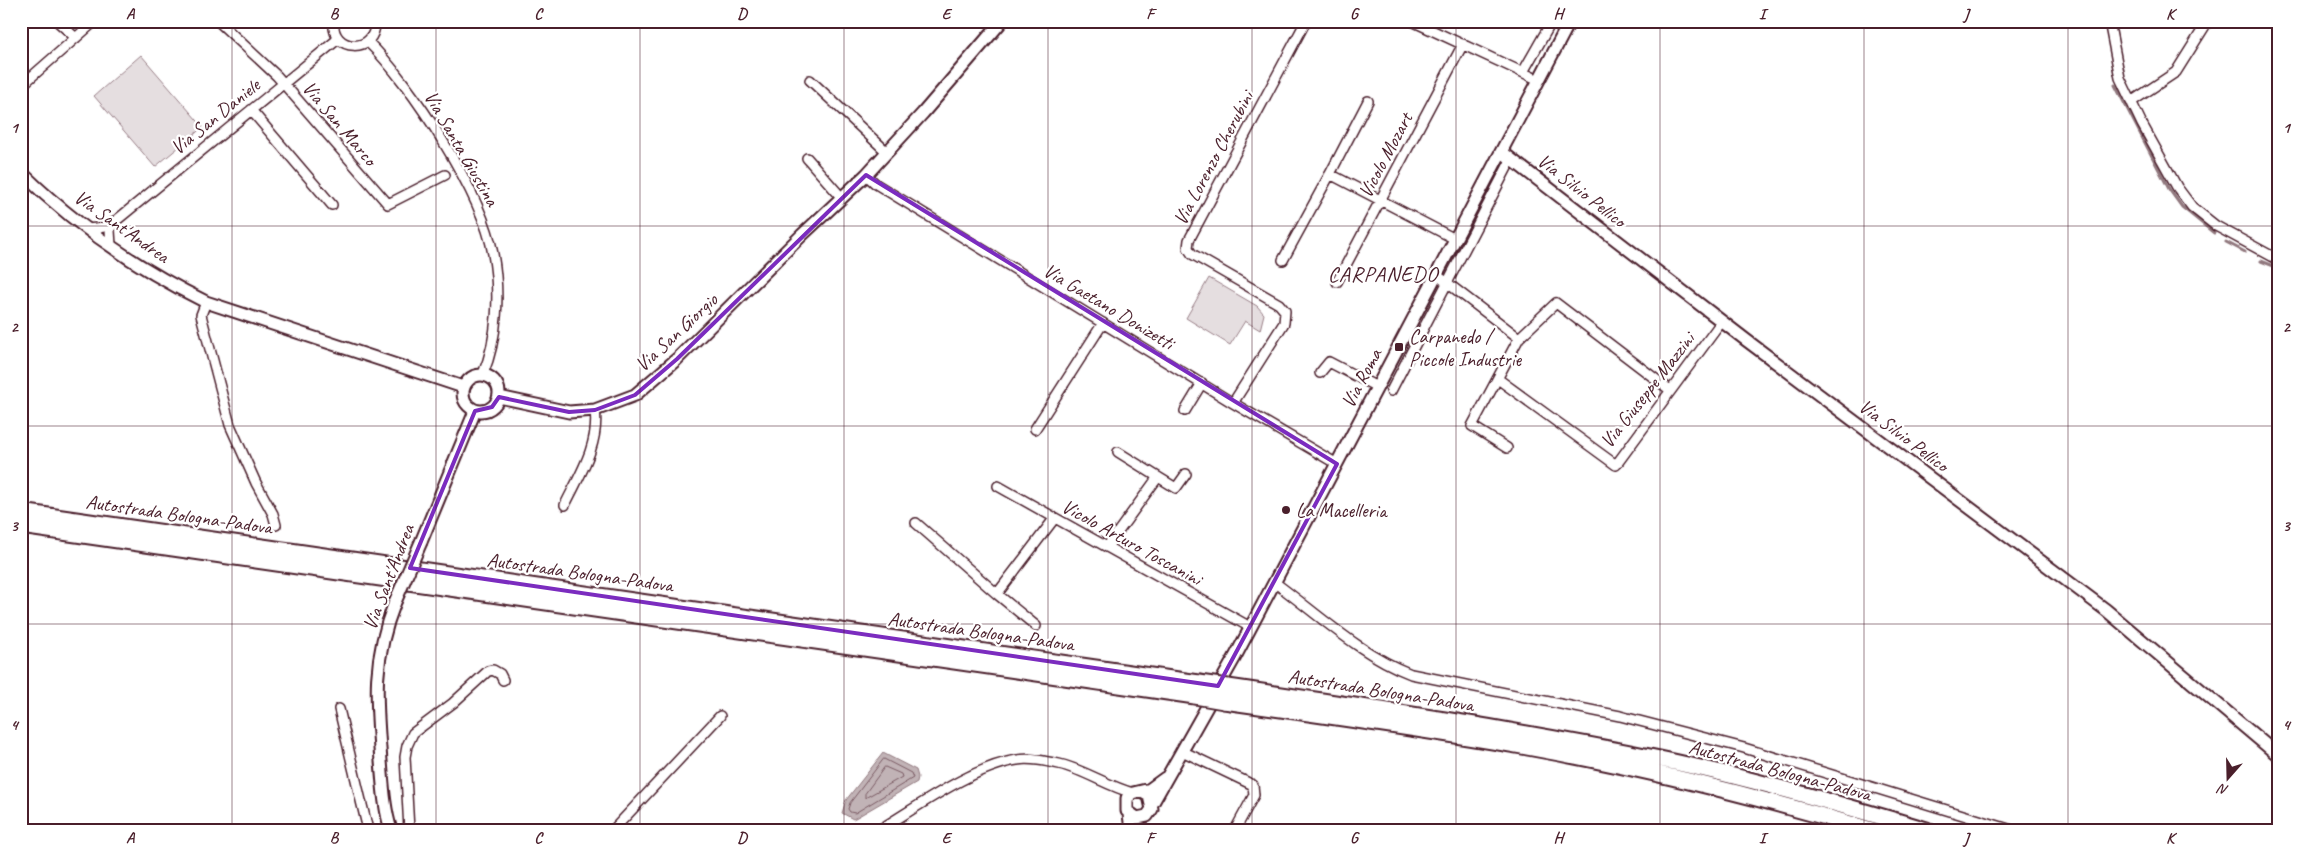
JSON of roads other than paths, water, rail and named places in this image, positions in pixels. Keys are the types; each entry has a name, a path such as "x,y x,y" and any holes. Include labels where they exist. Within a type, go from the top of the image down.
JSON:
{"highway":[{"name":"Autostrada Bologna-Padova","path":"21,512 1197,689 1389,724 1524,746 1662,775 1799,808 1871,830"},
{"name":"Autostrada Bologna-Padova","path":"21,526 837,644 1197,689"},
{"name":"Autostrada Bologna-Padova","path":"1226,694 1456,721 1662,760 1802,794 1926,830"}],"street":[{"path":"57,21 76,38"},
{"path":"21,86 96,21"},
{"name":"Via San Marco","path":"218,21 284,83 388,204 445,175"},
{"path":"334,21 334,32 338,38 349,45 362,45 368,42 375,30 375,21"},
{"name":"Via San Giorgio","path":"499,397 569,412 595,410 635,394 655,378 866,175 1002,21"},
{"name":"Via Lorenzo Cherubini","path":"1233,403 1284,323 1285,311 1279,304 1192,254 1188,248 1189,240 1306,21"},
{"path":"1412,21 1539,80"},
{"path":"1523,72 1552,21"},
{"name":"Via Roma","path":"1152,804 1250,627 1570,21"},
{"path":"2109,21 2120,78 2167,169 2192,207 2236,239 2279,260"},
{"path":"2131,102 2176,72 2208,21"},
{"name":"Via San Daniele","path":"92,232 112,225 338,38"},
{"name":"Via Santa Giustina","path":"368,42 386,61 430,121 461,175 482,217 493,252 496,284 496,311 487,365 483,374"},
{"name":"Vicolo Mozart","path":"1337,282 1463,44"},
{"path":"810,80 887,152"},
{"path":"1283,260 1368,101"},
{"path":"251,110 332,205"},
{"name":"Via Silvio Pellico","path":"1502,152 1722,321 2106,610 2279,756"},
{"path":"807,158 842,198"},
{"name":"Via Roma","path":"1391,390 1511,160"},
{"name":"Via Sant'Andrea","path":"21,172 92,232 176,287 206,302 462,387"},
{"path":"1330,174 1455,239"},
{"name":"Via Gaetano Donizetti","path":"866,175 876,184 1233,403 1337,464"},
{"path":"112,225 112,246"},
{"path":"1437,274 1519,338"},
{"path":"206,302 201,315 230,425 256,483 273,514 276,525"},
{"path":"1507,448 1472,426 1519,338 1556,303 1670,390"},
{"name":"Via Giuseppe Mazzini","path":"1498,379 1616,465 1722,321"},
{"path":"1035,429 1103,323"},
{"path":"1320,373 1329,362 1377,387"},
{"path":"483,374 489,376 498,385 499,397 492,408 475,411 464,401 462,387 471,377 483,374"},
{"path":"1185,411 1202,383"},
{"path":"565,505 596,432 595,410"},
{"name":"Via Sant'Andrea","path":"389,828 376,689 382,642 396,602 475,411"},
{"path":"1118,452 1176,488 1186,474"},
{"path":"1107,547 1158,477"},
{"name":"Vicolo Arturo Toscanini","path":"998,486 1250,627"},
{"path":"997,594 1054,519"},
{"path":"916,523 1036,626"},
{"path":"1274,582 1362,649 1390,666 1411,674 1620,716 1744,748 2012,830"},
{"path":"409,830 405,757 407,746 413,734 453,703 488,671 493,670 500,674 503,680"},
{"path":"339,709 368,830"},
{"path":"613,830 720,716"},
{"path":"1182,751 1252,785 1254,794 1235,830"},
{"path":"881,829 973,775 998,765 1018,760 1034,760 1062,765 1104,784 1149,796 1152,808 1138,830"},
{"path":"1131,830 1127,811 1127,798 1157,785 1169,776"},
{"path":"1104,784 1121,798 1127,811 1137,818 1146,816"}],"water":[{"path":"883,753 916,770 917,782 853,819 842,813 846,800"}],"waterway":[{"path":"2115,85 2169,189 2182,207 2214,233"},
{"path":"2226,242 2245,252"},
{"path":"2261,261 2279,268"}],"place":[{"name":"Carpanedo / Piccole Industrie","path":"1399,347"},
{"name":"La Macelleria","path":"1286,510"}],"district":[{"name":"CARPANEDO","path":"1383,273"}]}
